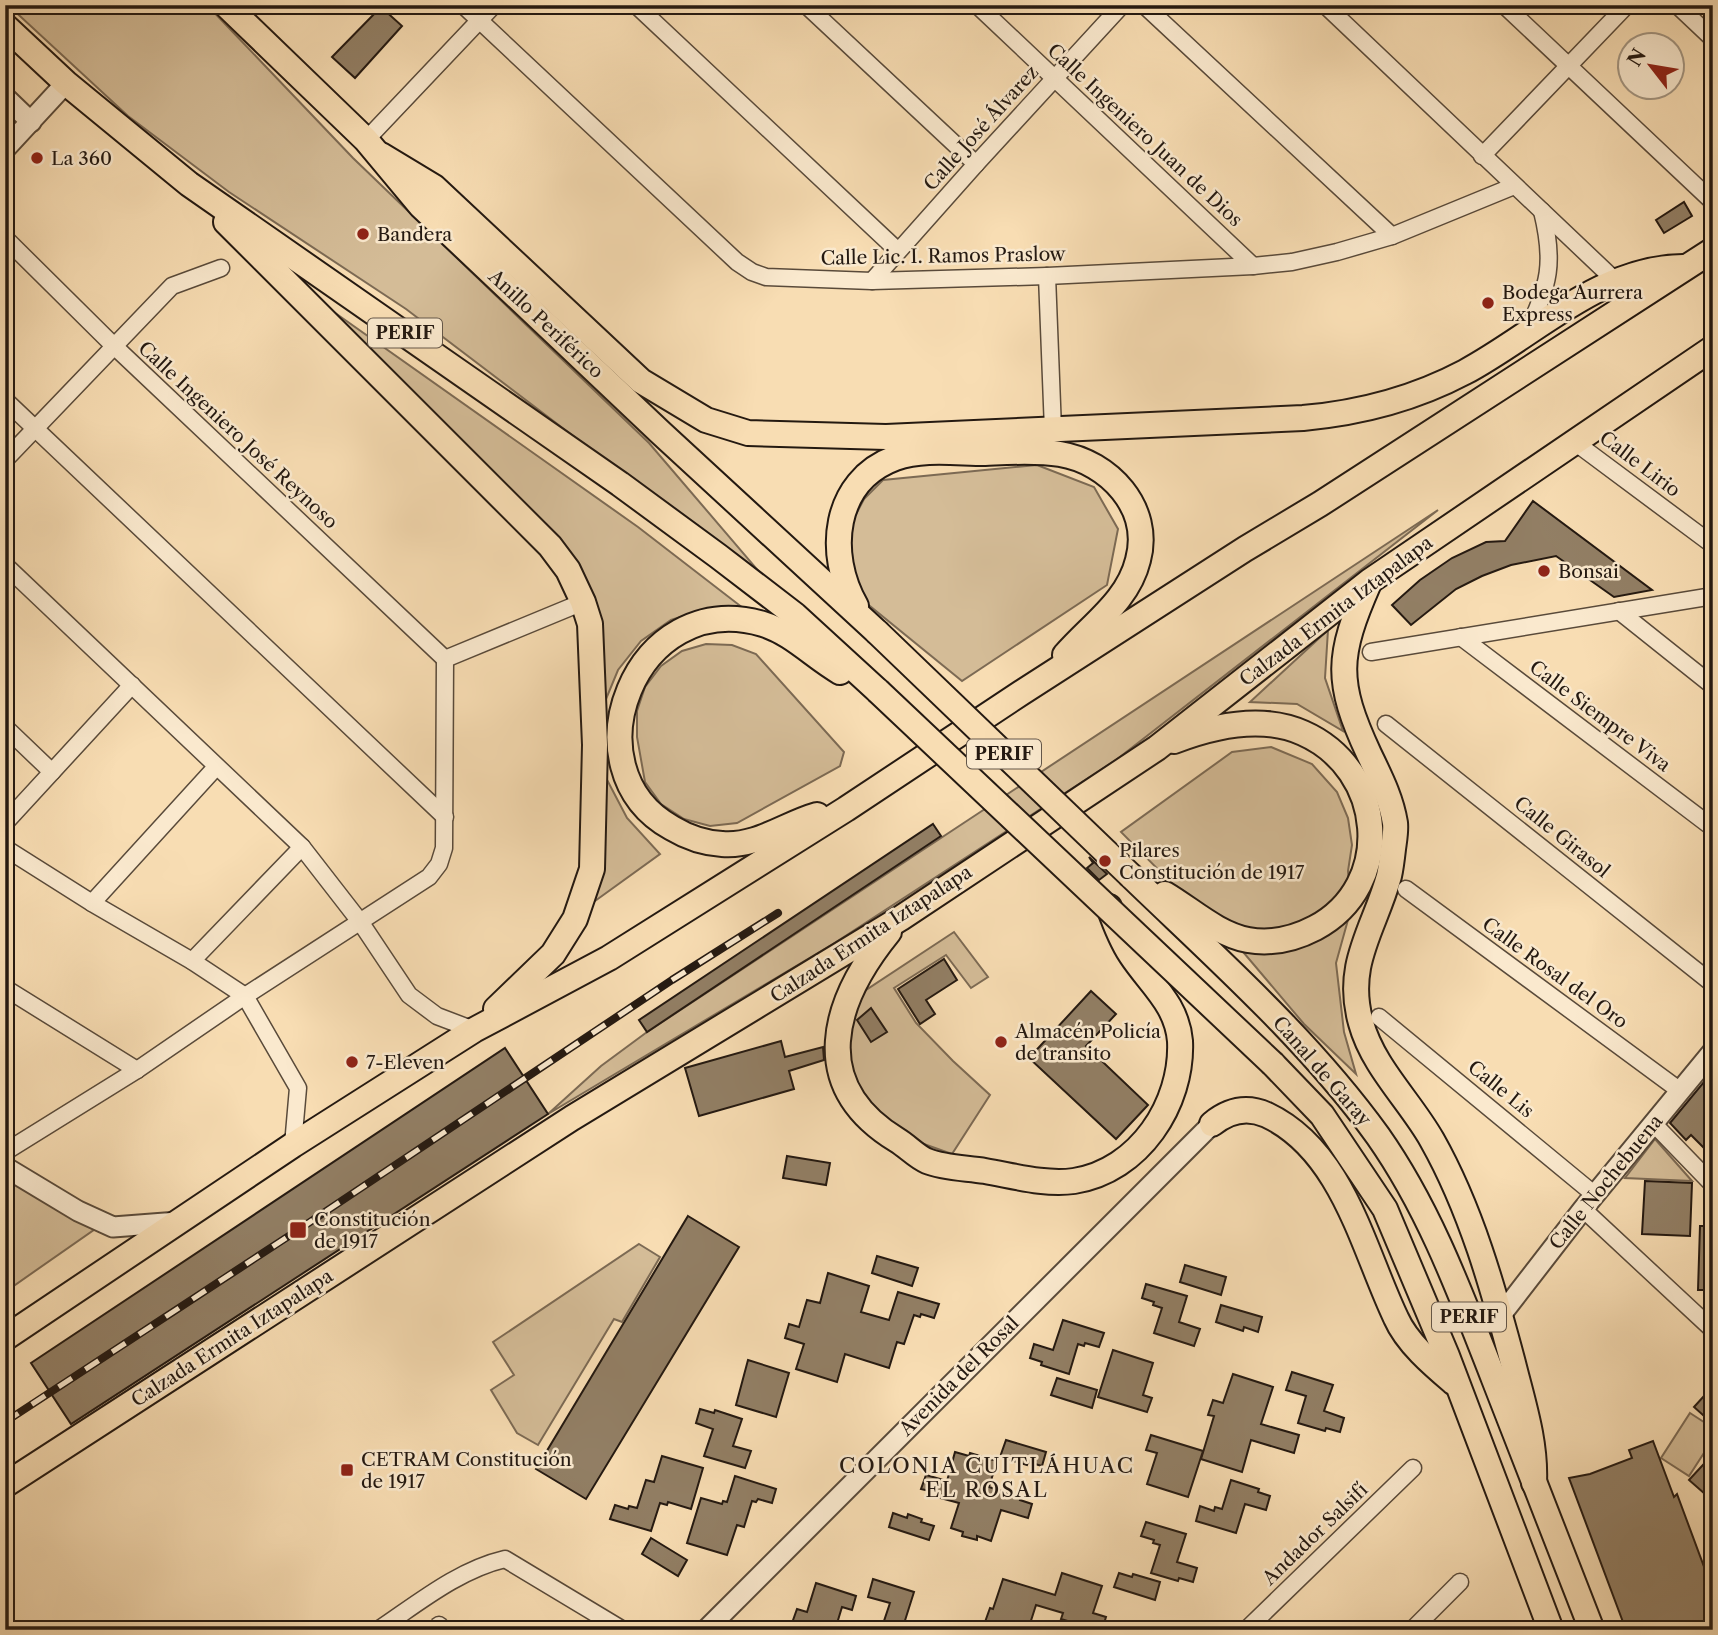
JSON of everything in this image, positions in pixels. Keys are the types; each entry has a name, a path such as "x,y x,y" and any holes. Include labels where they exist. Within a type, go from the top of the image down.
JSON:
{"main road":[{"name":"Anillo Periférico","path":"226,5 373,148 421,206 877,632"},
{"name":"PERIF","path":"5,26 66,82 189,184 620,484 795,615 878,691"},
{"path":"373,148 434,187 641,381 706,420 748,433 886,437 1348,414 1398,401 1464,373 1616,279 1661,267 1687,267"},
{"path":"189,184 270,269 550,546 568,570 583,602 590,624 595,745 592,869 575,919 553,954 474,1030"},
{"path":"5,1338 293,1145 474,1030 609,958 1713,250"},
{"name":"Calzada Ermita Iztapalapa","path":"5,1485 572,1118 901,918 1157,748 1370,581 1708,357"},
{"path":"877,632 858,609 844,582 837,537 839,523 850,497 859,485 883,464 895,458 919,453 1046,452 1080,459 1112,479 1128,497 1138,518 1142,543 1132,578 1115,604 1076,642 1050,675"},
{"path":"1370,581 1348,638 1343,683 1349,708 1388,794 1396,827 1389,875 1366,934 1356,976 1356,998 1370,1048 1432,1139 1459,1195 1501,1315 1526,1413 1535,1460 1534,1483"},
{"path":"846,808 813,816 760,839 737,844 696,839 666,825 642,805 634,793 622,765 621,723 632,685 646,660 666,639 690,626 733,620 765,625 780,631 831,667 878,691"},
{"name":"Canal de Garay","path":"877,632 1292,1034 1360,1112 1412,1190 1451,1271 1592,1630"},
{"name":"Canal de Garay","path":"878,691 1273,1064 1322,1115 1355,1160 1385,1209 1459,1387 1551,1630"},
{"path":"1131,876 1222,931 1247,940 1276,941 1292,938 1321,925 1346,902 1362,876 1369,850 1368,806 1356,778 1333,752 1303,733 1267,724 1242,725 1197,733 1157,748"},
{"path":"901,918 860,972 839,1028 838,1055 844,1082 856,1106 871,1121 926,1161 1047,1181 1075,1181 1105,1171 1132,1153 1157,1125 1173,1093 1178,1076 1179,1037 1175,1016 1169,1004 1131,955 1118,932 1109,907"},
{"path":"1212,1124 1227,1114 1251,1110 1283,1124 1306,1143 1331,1177 1357,1223 1397,1321 1420,1350 1459,1387"}],"street":[{"name":"Calle Lic. I. Ramos Praslow","path":"463,5 737,262 752,272 766,276 872,281 1047,276 1292,262 1392,236 1514,186"},
{"path":"373,148 494,5"},
{"path":"636,5 898,251"},
{"path":"806,5 976,164"},
{"name":"Calle Ingeniero Juan de Dios","path":"977,5 1253,266"},
{"name":"Calle José Álvarez","path":"872,281 1122,5"},
{"path":"1144,5 1392,236"},
{"path":"1325,5 1482,156 1616,279 1634,301"},
{"path":"1504,5 1713,202"},
{"path":"1482,156 1627,5"},
{"path":"1677,5 1713,39"},
{"path":"5,149 66,82"},
{"path":"5,97 31,122"},
{"path":"1526,334 1544,294 1550,264 1549,240 1542,211"},
{"name":"Calle Ingeniero José Reynoso","path":"5,238 113,345 445,659"},
{"path":"5,460 172,286 221,268"},
{"path":"1047,276 1053,430"},
{"path":"5,400 444,817"},
{"name":"Calle Lirio","path":"1576,443 1713,545"},
{"path":"5,565 302,847 361,923 409,995 437,1016 474,1030"},
{"path":"1371,652 1713,596"},
{"path":"5,1152 137,1070 245,996 429,877 439,864 444,848 445,659 583,602"},
{"path":"1619,611 1713,686"},
{"name":"Calle Siempre Viva","path":"1461,637 1713,828"},
{"path":"5,823 132,685"},
{"name":"Calle Girasol","path":"1386,724 1713,984"},
{"path":"5,727 52,772"},
{"path":"92,902 216,767"},
{"path":"192,961 302,847"},
{"path":"5,848 245,996 298,1088 293,1145"},
{"name":"Calle Rosal del Oro","path":"1406,889 1679,1090"},
{"path":"5,988 137,1070"},
{"name":"Calle Lis","path":"1379,1017 1589,1202 1713,1330"},
{"name":"Calle Nochebuena","path":"1501,1315 1589,1202 1713,1051"},
{"path":"1653,1123 1713,1185"},
{"name":"Avenida del Rosal","path":"706,1630 1212,1124"},
{"path":"5,1167 78,1211 113,1227 177,1222"},
{"name":"Andador Salsifí","path":"1246,1630 1413,1468"},
{"path":"377,1630 444,1587 488,1563 505,1559 623,1630"},
{"path":"1412,1630 1460,1582"}],"shaded area":[{"path":"8,5 207,5 353,158 649,443 773,588 406,309 229,192 128,116"},
{"path":"297,286 638,527 743,608 706,609 671,620 641,641 618,670 604,704 561,550"},
{"path":"1037,465 1094,487 1118,529 1107,585 962,681 865,602 852,578 847,551 851,524 864,499 883,480"},
{"path":"1438,510 1116,760 833,944 548,1114 601,1066 647,1032"},
{"path":"1328,630 1325,678 1343,731 1297,704 1250,702"},
{"path":"706,644 732,645 756,654 844,752 840,766 737,823 710,826 684,819 661,804 645,782 637,737 637,711 645,687 661,666 682,651"},
{"path":"1271,747 1312,764 1337,792 1348,818 1352,845 1348,871 1351,909 1336,963 1344,1032 1356,1074 1304,1024 1222,927 1205,917 1121,832 1232,752"},
{"path":"604,774 627,818 660,854 595,901"},
{"path":"954,932 988,977 971,988 946,955 894,988 916,1023 990,1095 952,1154 921,1143 886,1123 858,1097 844,1033 854,998"},
{"path":"1655,1139 1692,1181 1625,1178"},
{"path":"5,1172 98,1227 5,1292"},
{"path":"639,1244 660,1257 622,1322 614,1319 538,1445 517,1433 491,1390 514,1375 493,1342"},
{"path":"1690,1413 1713,1428 1713,1439 1689,1476 1661,1458"}],"building":[{"path":"381,7 402,26 355,78 332,57"},
{"path":"1684,202 1692,216 1664,233 1656,220"},
{"path":"1533,501 1652,590 1614,597 1556,556 1511,565 1482,576 1456,589 1411,625 1392,605 1420,580 1452,558 1486,542 1505,541"},
{"path":"933,824 941,836 647,1032 639,1020"},
{"path":"1089,857 1107,874 1099,880 1087,868 1093,863"},
{"path":"944,959 957,980 926,1000 935,1014 920,1024 898,989"},
{"path":"1091,991 1116,1014 1086,1046 1148,1105 1116,1139 1029,1058"},
{"path":"871,1008 887,1032 871,1042 857,1020"},
{"path":"781,1041 785,1057 823,1047 824,1060 789,1071 794,1089 699,1116 685,1068"},
{"path":"505,1048 548,1114 71,1424 31,1363"},
{"path":"1713,1071 1713,1157 1691,1135 1686,1140 1670,1123"},
{"path":"787,1156 830,1163 826,1185 783,1178"},
{"path":"1645,1181 1692,1183 1690,1236 1642,1234"},
{"path":"688,1216 739,1247 586,1499 536,1469"},
{"path":"1700,1226 1713,1226 1713,1290 1698,1290"},
{"path":"877,1256 918,1268 912,1286 872,1273"},
{"path":"1185,1265 1226,1277 1221,1295 1180,1282"},
{"path":"828,1273 869,1286 861,1312 889,1320 898,1292 939,1304 934,1318 914,1315 904,1344 897,1342 889,1368 845,1354 837,1382 796,1369 804,1344 785,1338 789,1324 799,1327 807,1300 820,1303"},
{"path":"1146,1284 1187,1296 1179,1322 1200,1329 1194,1346 1154,1333 1162,1308 1142,1298"},
{"path":"1221,1305 1262,1317 1258,1332 1244,1327 1243,1331 1216,1322"},
{"path":"1063,1320 1104,1333 1099,1347 1078,1344 1069,1374 1041,1365 1042,1362 1030,1358 1034,1344 1053,1350"},
{"path":"1113,1350 1153,1363 1143,1395 1152,1398 1147,1412 1098,1397"},
{"path":"748,1360 789,1373 776,1417 736,1405"},
{"path":"1292,1372 1333,1385 1324,1411 1344,1418 1340,1432 1326,1428 1325,1431 1298,1423 1306,1396 1286,1390"},
{"path":"1233,1374 1273,1387 1261,1424 1299,1435 1294,1453 1251,1440 1242,1472 1201,1459 1214,1416 1208,1415 1213,1400 1223,1403"},
{"path":"1057,1378 1097,1390 1092,1408 1051,1395"},
{"path":"1713,1386 1713,1424 1694,1407"},
{"path":"700,1409 714,1413 715,1410 742,1419 733,1446 751,1451 745,1468 704,1456 713,1429 696,1423"},
{"path":"1151,1435 1203,1451 1188,1497 1147,1484 1157,1453 1146,1450"},
{"path":"1006,1440 1046,1452 1042,1466 1028,1462 1027,1465 1000,1457"},
{"path":"1653,1441 1674,1497 1677,1494 1713,1591 1713,1630 1626,1630 1569,1478 1590,1474 1632,1458 1629,1450"},
{"path":"955,1452 969,1456 970,1453 997,1461 989,1487 1021,1497 1020,1500 1032,1504 1028,1518 1001,1510 991,1541 977,1536 977,1540 962,1536 963,1532 951,1528 959,1503 933,1496 934,1492 921,1489 926,1475 947,1481"},
{"path":"1713,1454 1713,1501 1689,1480"},
{"path":"662,1456 703,1468 691,1509 668,1502 667,1505 660,1503 651,1531 610,1519 615,1505 628,1509 629,1506 637,1508 646,1480 654,1482"},
{"path":"735,1476 776,1489 772,1503 758,1499 756,1502 752,1501 744,1527 737,1525 727,1555 687,1543 701,1498 722,1504 723,1501 727,1502"},
{"path":"1231,1480 1259,1489 1258,1492 1270,1496 1266,1510 1245,1504 1236,1533 1196,1521 1200,1506 1214,1511 1215,1507 1222,1509"},
{"path":"893,1513 907,1518 908,1514 934,1526 929,1540 889,1527"},
{"path":"1146,1522 1186,1534 1177,1562 1197,1568 1193,1582 1179,1578 1178,1581 1151,1573 1160,1545 1141,1536"},
{"path":"651,1538 687,1560 678,1576 642,1554"},
{"path":"1062,1573 1102,1586 1093,1613 1106,1617 1102,1630 1086,1630 1073,1626 1074,1623 1061,1619 1063,1613 1036,1605 1028,1630 1010,1630 985,1622 990,1608 993,1609 1003,1579 1055,1595"},
{"path":"1119,1573 1160,1582 1155,1600 1114,1587"},
{"path":"873,1579 914,1592 902,1630 882,1627 890,1603 868,1597"},
{"path":"816,1583 856,1596 852,1610 842,1607 835,1630 814,1630 792,1623 797,1609 807,1612"}],"railway":[{"path":"5,1422 672,980 778,913"}],"place":[{"name":"La 360","path":"37,158"},
{"name":"Bandera","path":"363,234"},
{"name":"Bodega Aurrera Express","path":"1488,303"},
{"name":"Bonsai","path":"1544,571"},
{"name":"Pilares Constitución de 1917","path":"1105,861"},
{"name":"Almacén Policía de transito","path":"1001,1042"},
{"name":"7-Eleven","path":"352,1062"},
{"name":"Constitución de 1917","path":"298,1230"},
{"name":"CETRAM Constitución de 1917","path":"347,1470"}],"district":[{"name":"COLONIA CUITLÁHUAC EL ROSAL","path":"987,1477"}]}
